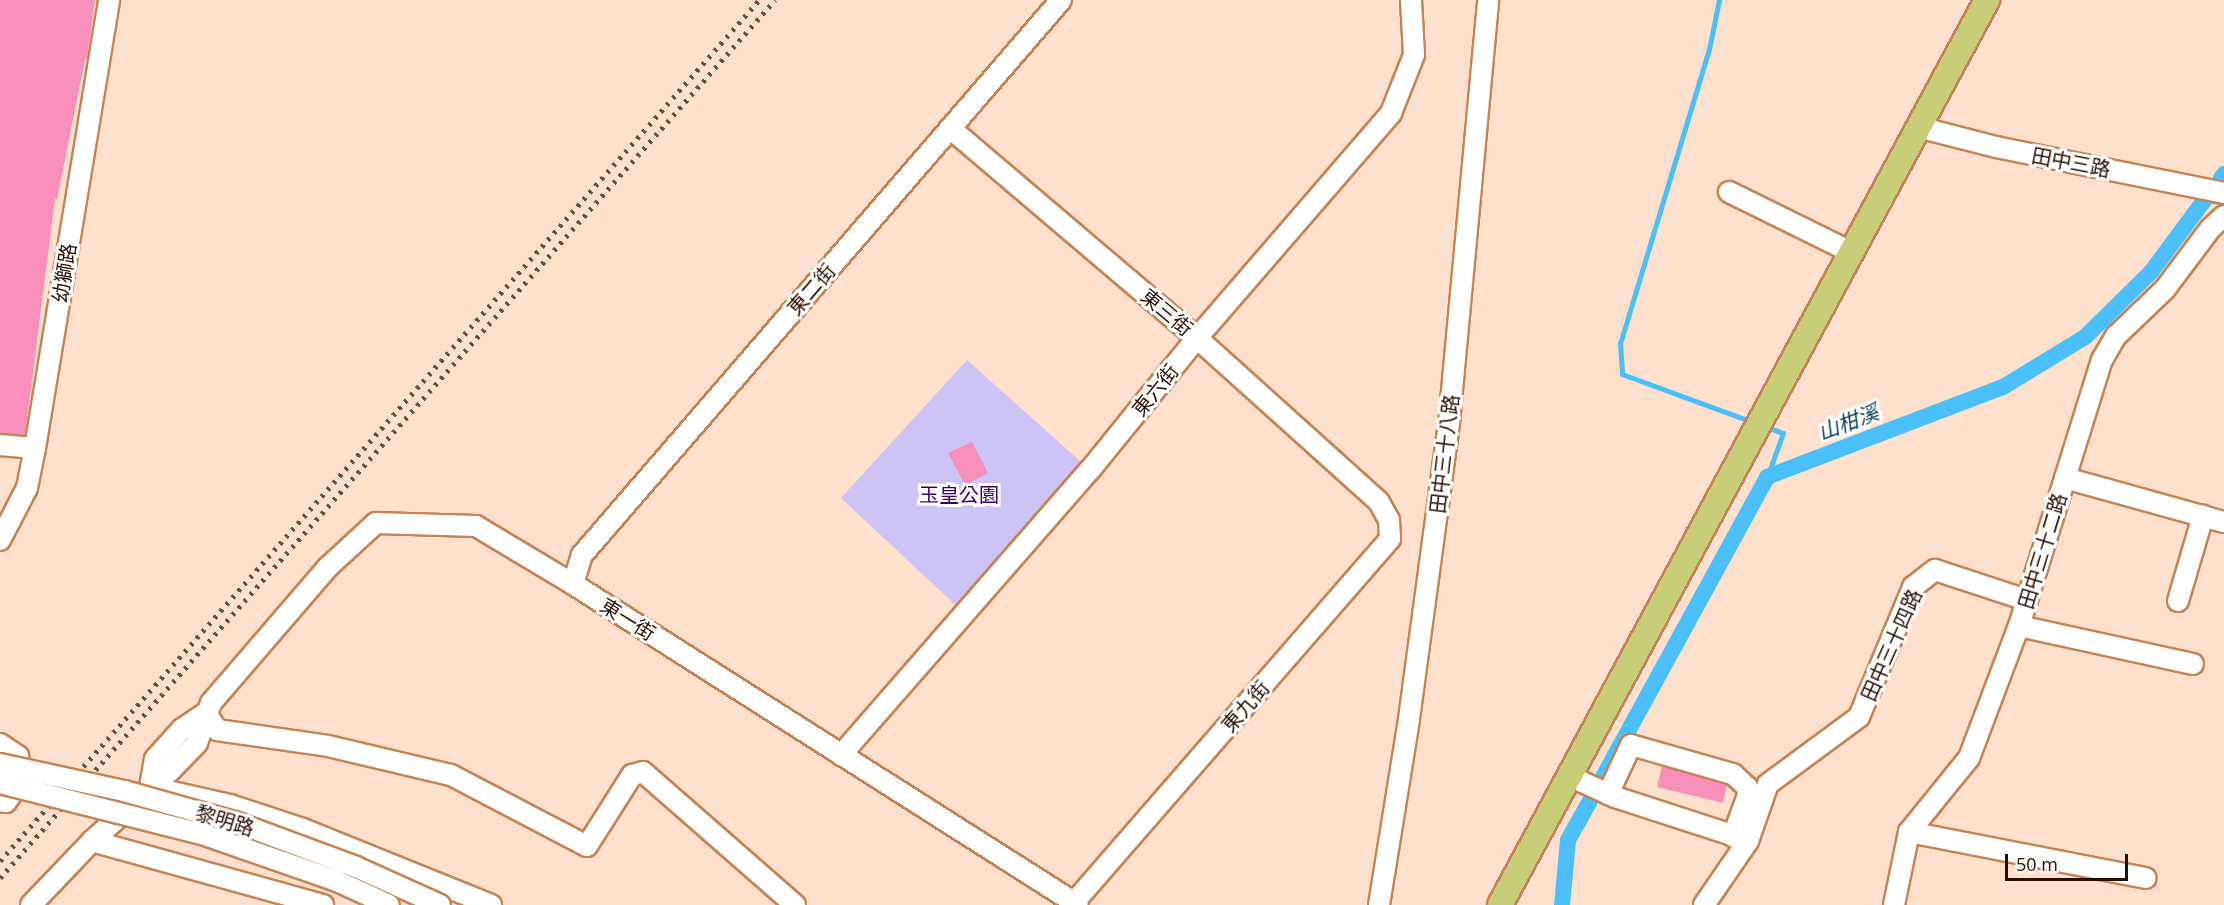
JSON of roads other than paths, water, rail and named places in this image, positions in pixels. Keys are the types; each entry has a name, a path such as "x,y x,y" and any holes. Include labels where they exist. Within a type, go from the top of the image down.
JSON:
{"main road":[{"path":"1500,905 1987,0"}],"street":[{"name":"幼獅路","path":"0,540 27,488 109,0"},
{"name":"東二街","path":"573,584 582,555 1061,0"},
{"name":"東六街","path":"841,755 1090,470 1197,338 1392,113 1414,55 1411,0"},
{"name":"田中三十八路","path":"1379,905 1409,719 1449,423 1488,0"},
{"name":"田中三路","path":"1918,127 1996,147 2224,193"},
{"name":"東三街","path":"950,128 1197,338 1379,502"},
{"path":"1729,192 1851,252"},
{"name":"田中三十二路","path":"1894,905 1909,832 1969,758 2019,626 2102,360 2116,336 2165,289 2210,229 2224,216"},
{"path":"0,445 35,448"},
{"path":"2065,478 2224,522"},
{"name":"東九街","path":"1076,904 1390,539 1389,520 1379,502"},
{"path":"2178,601 2203,516"},
{"name":"東一街","path":"206,713 211,702 327,568 376,523 476,526 573,584 1076,904"},
{"name":"田中三十四路","path":"1704,905 1768,784 1859,717 1913,587 1935,570 2026,600"},
{"path":"2019,626 2193,664"},
{"path":"31,905 92,840 150,787 155,759 182,729 206,713 217,730 328,746 451,775 587,846 632,775 644,772 795,905"},
{"path":"0,744 18,756 21,781 6,802 0,801"},
{"path":"1569,776 1608,794 1741,838 1748,795 1747,786 1733,774 1631,745 1608,794"},
{"name":"黎明路","path":"0,764 123,791 238,823 356,867 440,905"},
{"name":"黎明路","path":"0,783 205,835 337,881 389,905"},
{"path":"150,787 230,805 303,828 491,905"},
{"path":"1909,832 2146,879"},
{"path":"92,840 323,905"}],"waterway":[{"path":"1719,0 1709,49 1620,343 1622,374 1744,419"},
{"name":"山柑溪","path":"2221,178 2224,174"},
{"name":"山柑溪","path":"1603,777 1767,477 2003,387 2085,337 2151,272 2206,198"},
{"path":"2205,200 2220,202"},
{"path":"1767,477 1783,433 1772,429"},
{"name":"山柑溪","path":"1562,905 1568,840 1590,801"}],"railway":[{"path":"0,861 759,0"},
{"path":"0,878 775,0"}],"park label":[{"name":"玉皇公園","path":"959,494"}]}
